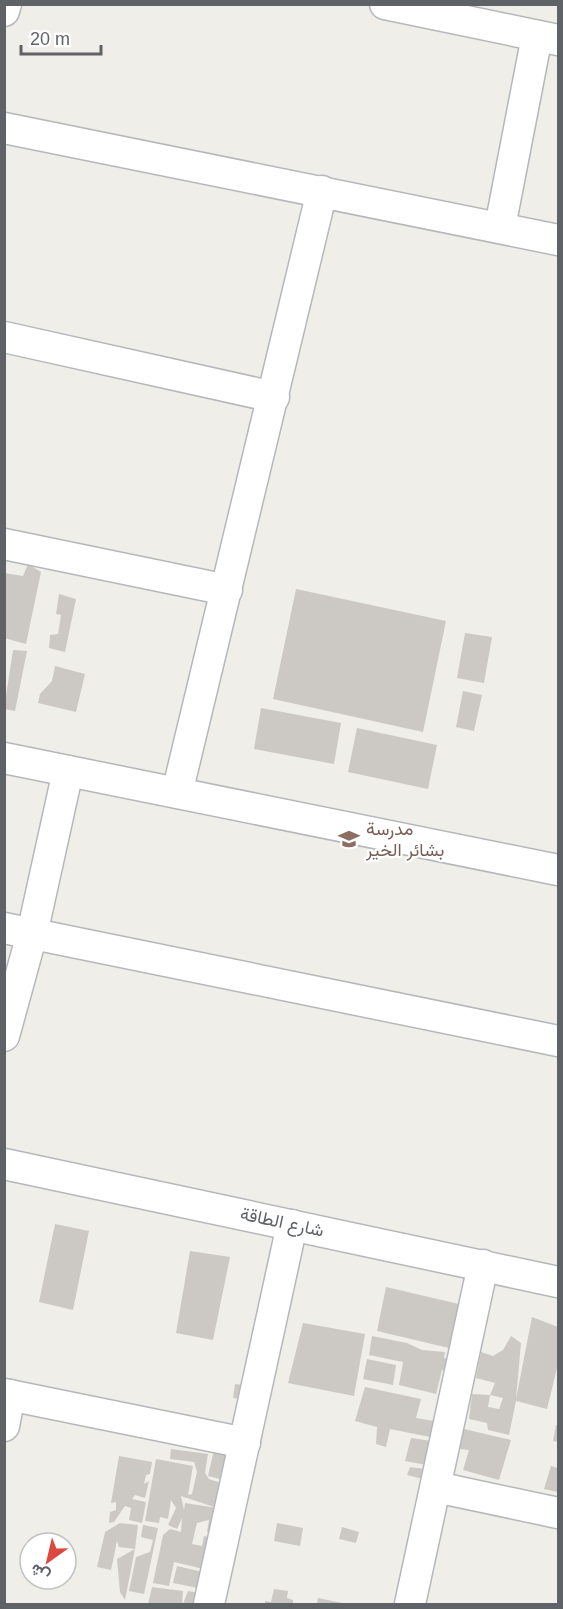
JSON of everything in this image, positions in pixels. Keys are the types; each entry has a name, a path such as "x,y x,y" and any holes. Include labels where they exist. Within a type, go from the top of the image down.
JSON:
{"street":[{"path":"4,11 6,4"},
{"path":"385,4 548,38 500,227"},
{"path":"4,128 558,240"},
{"path":"177,793 322,191"},
{"path":"4,337 274,397"},
{"path":"4,544 227,590"},
{"path":"4,758 558,870"},
{"path":"4,1036 18,931 68,771"},
{"path":"18,931 558,1041"},
{"name":"شارع الطاقة","path":"4,1164 558,1282"},
{"path":"209,1605 292,1225"},
{"path":"410,1605 483,1265"},
{"path":"4,1426 7,1395 245,1443"},
{"path":"436,1487 558,1513"}],"building":[{"path":"28,564 41,572 26,644 4,638 4,573 23,576"},
{"path":"296,589 446,621 423,732 273,699"},
{"path":"59,594 76,599 65,652 49,648 50,635 58,634 61,615 56,614"},
{"path":"465,633 492,637 484,683 457,678"},
{"path":"13,650 27,651 15,711 4,709"},
{"path":"55,666 85,674 76,712 38,703 40,694 52,681"},
{"path":"463,691 482,695 474,731 456,727"},
{"path":"261,708 341,723 334,764 254,749"},
{"path":"357,728 437,745 428,789 348,772"},
{"path":"55,1224 89,1231 73,1310 39,1302"},
{"path":"190,1251 230,1257 213,1340 176,1333"},
{"path":"386,1287 459,1304 449,1348 377,1331"},
{"path":"532,1317 558,1327 558,1364 547,1409 516,1401 509,1435 488,1430 487,1423 469,1419 472,1394 490,1395 495,1383 476,1378 481,1352 493,1356 503,1350 511,1336 521,1343 516,1399","holes":["490,1395 503,1398 499,1409 488,1407"]},
{"path":"303,1323 365,1334 354,1396 288,1383"},
{"path":"372,1336 407,1343 422,1350 445,1352 444,1358 454,1360 452,1373 442,1370 436,1394 399,1385 403,1362 369,1355"},
{"path":"367,1359 396,1365 393,1385 363,1379"},
{"path":"235,1384 253,1386 251,1400 233,1398"},
{"path":"365,1387 421,1399 416,1418 434,1421 430,1437 390,1429 386,1447 376,1444 377,1427 355,1421"},
{"path":"556,1425 558,1426 558,1442 553,1441"},
{"path":"464,1429 511,1440 499,1480 463,1470 469,1450 460,1449"},
{"path":"411,1438 431,1441 426,1465 405,1461"},
{"path":"171,1449 208,1454 205,1473 209,1479 224,1484 217,1508 219,1534 207,1532 209,1520 197,1523 192,1544 202,1546 204,1536 219,1539 212,1571 174,1562 169,1586 153,1583 163,1535 170,1529 181,1532 182,1518 177,1529 168,1525 176,1508 171,1500 168,1519 160,1517 159,1523 145,1521 156,1459 193,1466 188,1495 192,1494 197,1472 194,1462 170,1459","holes":["181,1496 217,1508 185,1503 184,1510"]},
{"path":"214,1450 237,1456 231,1482 208,1476"},
{"path":"119,1456 152,1462 150,1474 146,1475 144,1484 149,1481 145,1498 135,1495 132,1499 146,1502 142,1523 129,1520 131,1508 125,1506 114,1522 109,1523 110,1512 116,1510 116,1502 111,1503"},
{"path":"551,1466 558,1468 558,1492 544,1489"},
{"path":"410,1467 425,1469 423,1479 407,1475"},
{"path":"120,1523 138,1525 135,1549 119,1547 117,1541 111,1570 97,1567 105,1532"},
{"path":"277,1523 303,1528 300,1546 274,1541"},
{"path":"143,1525 158,1528 144,1594 129,1591 136,1557 150,1552 153,1540 141,1537"},
{"path":"342,1527 359,1532 356,1543 339,1539"},
{"path":"135,1549 125,1600 120,1592 117,1559"},
{"path":"177,1566 211,1574 208,1590 173,1583"},
{"path":"152,1587 183,1591 182,1604 148,1604"},
{"path":"274,1589 288,1591 287,1598 293,1600 293,1604 265,1604 265,1601 271,1602"},
{"path":"188,1591 211,1595 209,1604 183,1604"},
{"path":"318,1598 342,1603 342,1604 317,1604"}],"place":[{"name":"مدرسة بشائر الخير","path":"349,839"}]}
